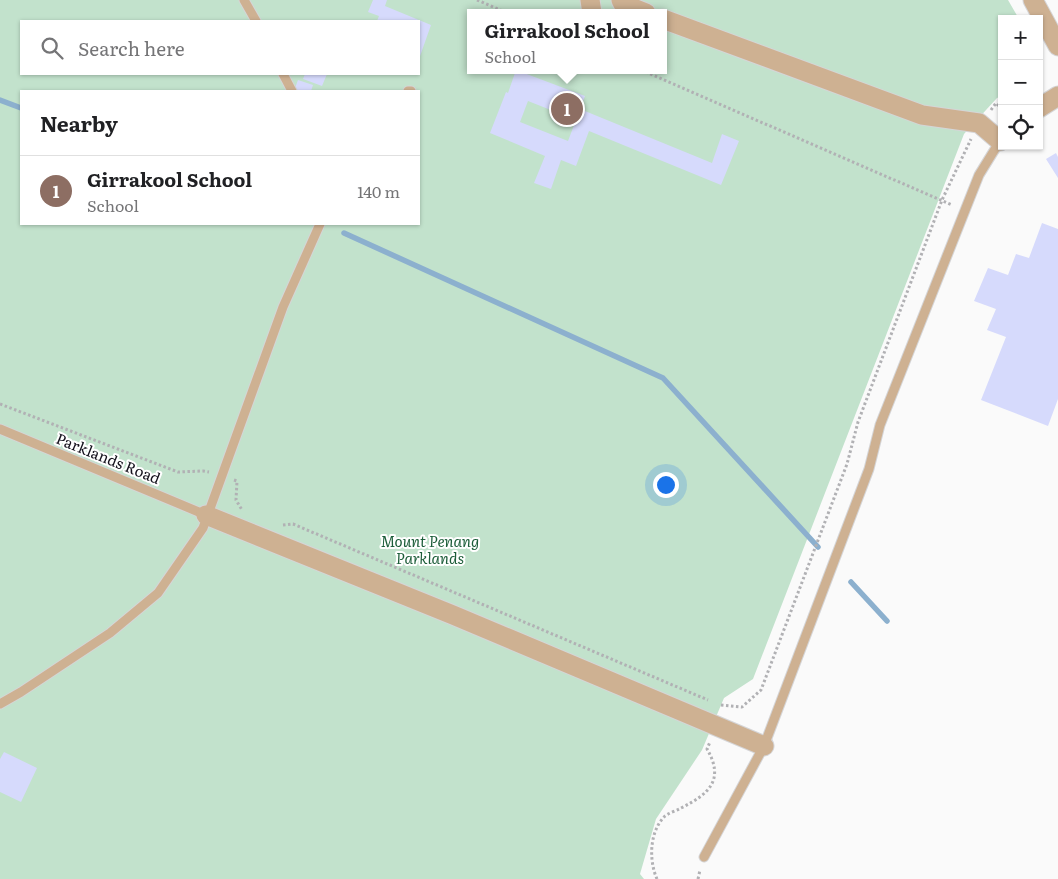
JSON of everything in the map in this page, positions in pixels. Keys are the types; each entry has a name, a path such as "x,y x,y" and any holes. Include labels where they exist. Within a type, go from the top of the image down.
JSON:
{"street":[{"path":"621,0 624,4 636,9"},
{"path":"1033,0 1058,46"},
{"path":"667,20 922,115 979,123 998,138"},
{"path":"1043,105 1058,96"},
{"path":"206,514 453,615 764,746"}],"lane":[{"path":"244,0 255,20"},
{"path":"284,75 291,90"},
{"path":"704,857 764,746 870,469 880,425 979,175 998,145"},
{"path":"0,704 110,633 158,593 203,528 206,514 283,307 320,225"},
{"name":"Parklands Road","path":"0,429 206,514"}],"path":[{"path":"477,0 498,9"},
{"path":"650,74 965,211"},
{"path":"274,526 293,524 723,706 742,707 761,690 847,464 858,422 942,200 979,123 996,103 998,105"},
{"path":"0,404 178,472 203,470 237,481 236,500 246,517"},
{"path":"658,879 653,869 652,849 655,830 665,816 704,795 710,788 716,776 714,761 707,749 723,706"}],"green space":[{"name":"Mount Penang Parklands","path":"0,0 1008,0 1017,15 998,15 998,98 964,134 753,679 724,698 702,750 656,819 640,874 644,879 0,879"}],"building":[{"path":"373,0 387,0 385,6 419,20 377,20 379,16 368,12"},
{"path":"420,20 431,25 420,56"},
{"path":"515,74 527,74 585,96 580,109 712,163 722,134 739,141 721,185 589,131 576,166 561,160 551,189 534,183 545,156 490,133 506,92 508,93","holes":["528,101 576,120 568,141 520,122"]},
{"path":"305,75 327,75 322,86 303,79"},
{"path":"298,80 313,85 311,90 294,90"},
{"path":"1056,153 1058,157 1058,178 1046,159"},
{"path":"1042,223 1058,229 1058,399 1048,426 981,400 1006,337 987,330 996,309 974,301 988,268 1008,275 1016,254 1029,258"},
{"path":"4,752 37,768 21,802 0,792 0,759"}],"waterway":[{"path":"0,100 20,108"},
{"path":"344,233 663,378 818,547"},
{"path":"851,582 887,621"}],"place":[{"name":"Girrakool School","path":"567,109"}]}
